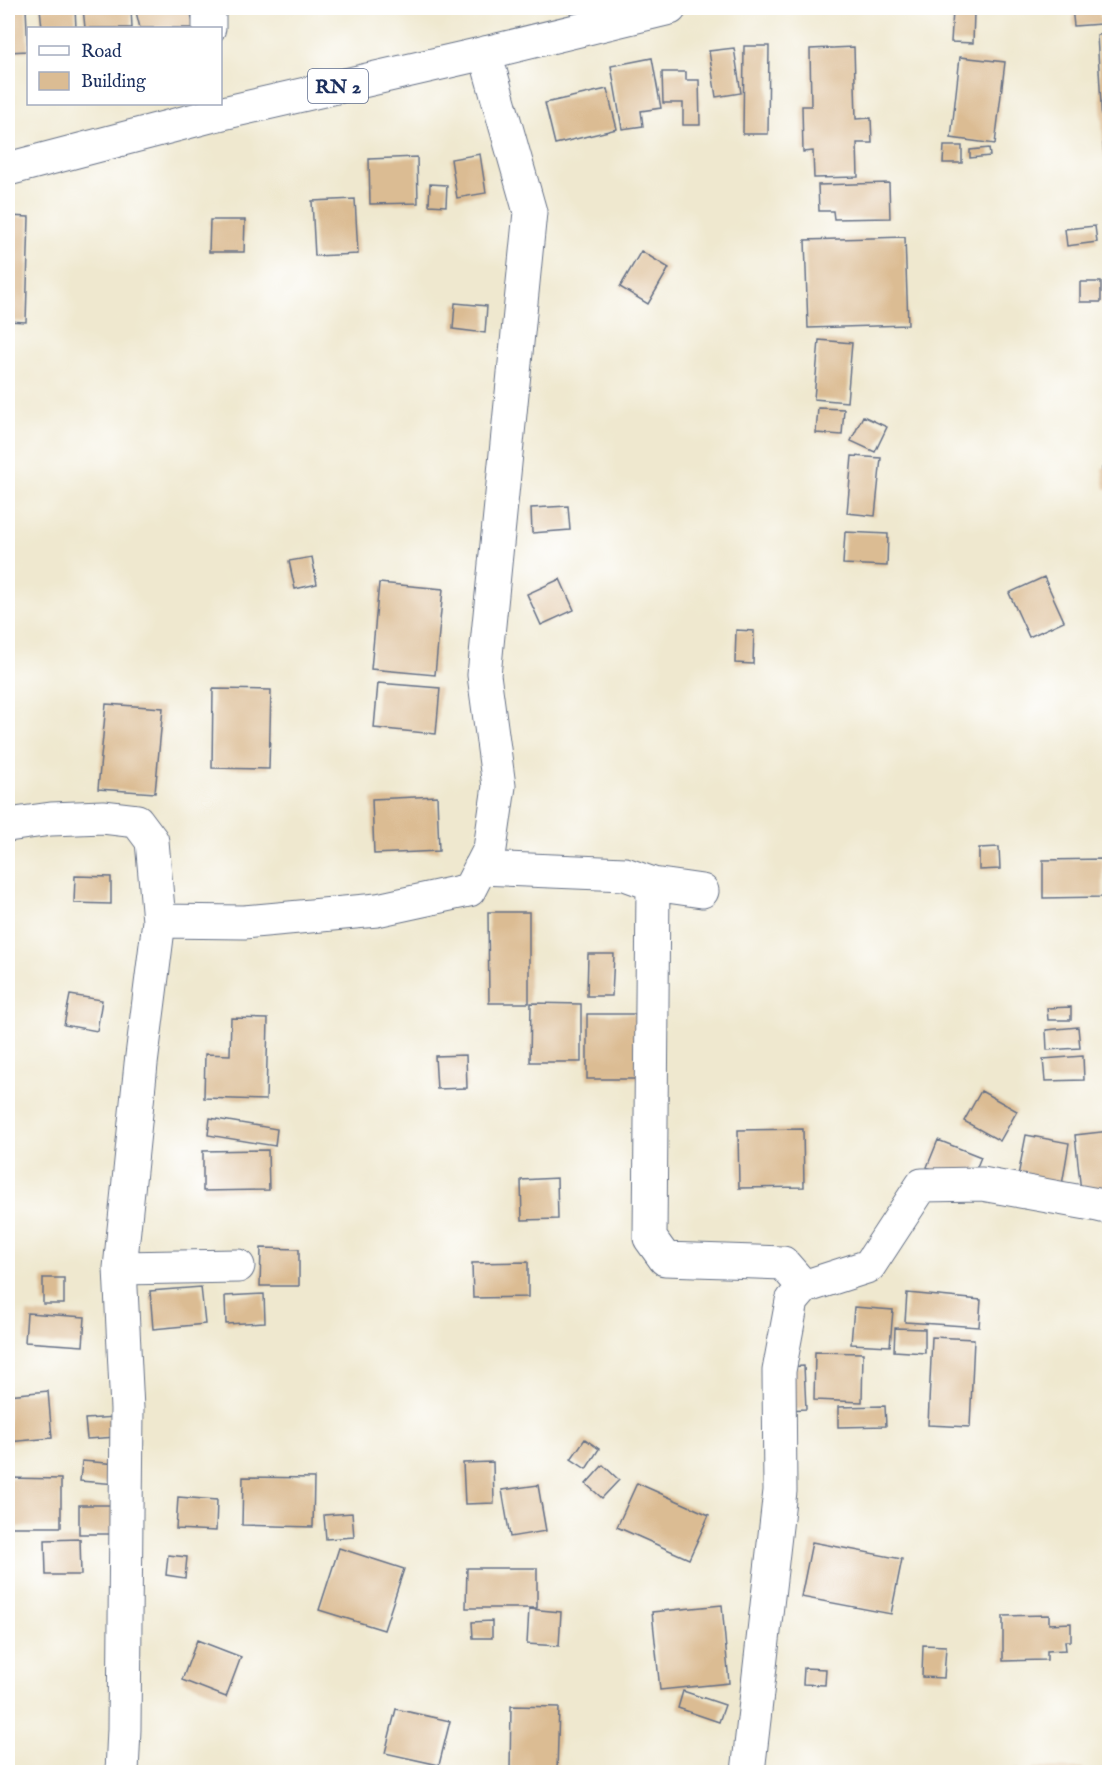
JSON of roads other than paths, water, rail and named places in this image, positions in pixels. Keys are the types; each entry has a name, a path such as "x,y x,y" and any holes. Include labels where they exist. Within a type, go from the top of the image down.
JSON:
{"street":[{"path":"208,8 209,27"},
{"name":"RN 2","path":"8,169 210,110 485,53 670,8"},
{"path":"159,921 244,922 377,910 469,890 490,849 499,786 484,675 530,212 485,53"},
{"path":"8,825 51,819 104,817 137,821 152,841 159,921 141,1064 120,1268 128,1409 122,1773"},
{"path":"480,868 625,874 653,884 702,891"},
{"path":"653,884 650,1238 665,1259 783,1263 804,1287"},
{"path":"748,1773 780,1491 779,1371 792,1301 804,1287 869,1266 922,1185 982,1184 1110,1208"},
{"path":"120,1268 238,1266"}]}
